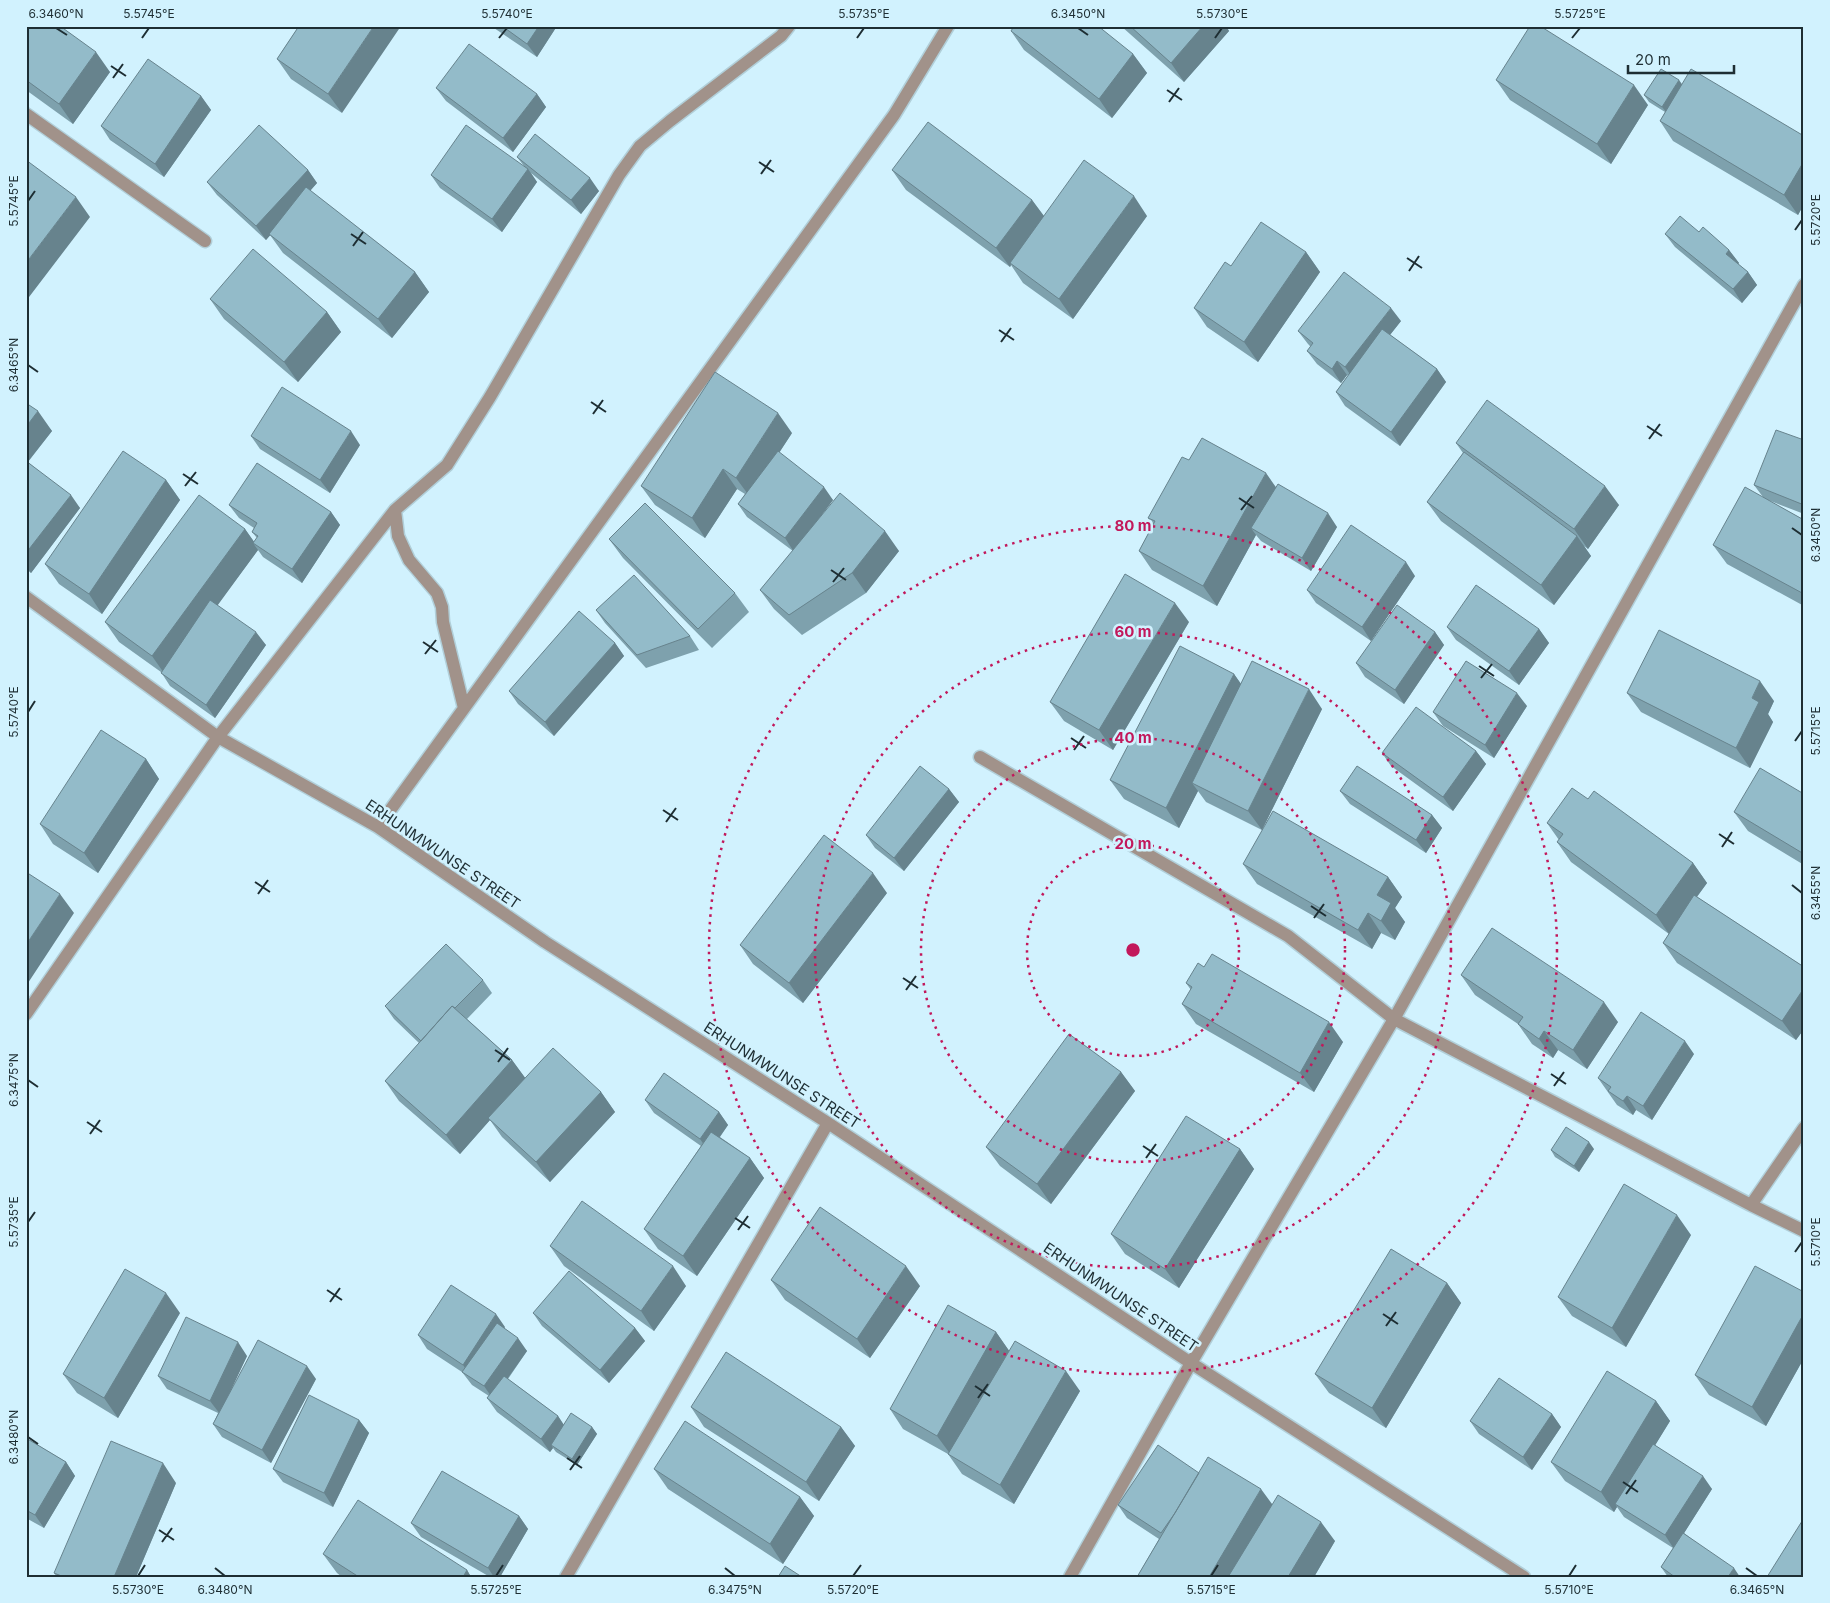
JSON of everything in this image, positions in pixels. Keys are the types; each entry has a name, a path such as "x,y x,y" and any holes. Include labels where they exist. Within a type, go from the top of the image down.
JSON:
{"street":[{"path":"26,1014 218,737 395,510 447,465 490,397 619,175 640,146 670,120 781,36 789,26"},
{"path":"378,827 894,115 948,26"},
{"path":"26,114 205,241"},
{"path":"1070,1577 1191,1363 1394,1019 1804,284"},
{"path":"395,510 398,536 409,560 437,593 442,607 443,622 464,708"},
{"name":"ERHUNMWUNSE STREET","path":"26,597 218,737 378,827 545,942 828,1123 1191,1363 1524,1577"},
{"path":"980,757 1288,936 1394,1019 1804,1231"},
{"path":"566,1577 828,1123"},
{"path":"1751,1205 1804,1128"}],"building":[{"path":"26,26 60,26 96,52 59,104 26,80"},
{"path":"299,26 374,26 328,94 277,59"},
{"path":"502,26 539,26 527,44"},
{"path":"1014,26 1098,26 1133,54 1099,99 1011,31"},
{"path":"1130,26 1203,26 1171,63"},
{"path":"1530,26 1540,26 1634,85 1597,144 1496,80"},
{"path":"469,44 537,94 503,138 436,88"},
{"path":"148,59 201,96 155,164 101,126"},
{"path":"1661,69 1679,80 1662,107 1644,95"},
{"path":"1691,69 1804,136 1804,161 1784,195 1660,121"},
{"path":"928,122 1032,200 996,248 892,170"},
{"path":"259,125 308,170 256,226 207,182"},
{"path":"466,125 528,169 492,219 431,175"},
{"path":"535,134 590,178 571,200 517,157"},
{"path":"26,160 76,197 26,263"},
{"path":"1084,160 1134,196 1059,299 1010,263"},
{"path":"306,187 415,272 378,319 269,234"},
{"path":"1680,216 1699,232 1703,227 1729,250 1726,254 1748,272 1733,289 1665,234"},
{"path":"1261,222 1306,252 1244,342 1194,308 1225,262 1231,266"},
{"path":"253,249 327,312 284,362 210,299"},
{"path":"1344,272 1391,308 1345,367 1337,361 1332,369 1307,351 1313,343 1298,331"},
{"path":"1382,329 1437,369 1391,432 1336,392"},
{"path":"715,372 778,413 736,478 723,469 692,518 641,486"},
{"path":"282,387 351,431 320,480 251,436"},
{"path":"1487,400 1605,486 1574,529 1456,443"},
{"path":"26,403 38,411 26,427"},
{"path":"1776,430 1804,440 1804,505 1754,485"},
{"path":"1202,438 1266,473 1203,586 1139,551 1155,521 1148,518 1182,457 1189,460"},
{"path":"123,451 166,480 89,594 45,564"},
{"path":"778,451 824,487 785,538 738,504"},
{"path":"1464,452 1577,536 1541,585 1427,502"},
{"path":"26,461 71,495 26,553"},
{"path":"257,463 331,512 292,569 253,543 258,536 252,532 257,523 229,505"},
{"path":"1278,484 1328,513 1302,558 1251,528"},
{"path":"1745,487 1804,520 1804,594 1713,545"},
{"path":"840,493 885,531 852,573 789,615 760,590"},
{"path":"199,495 245,529 152,656 105,622"},
{"path":"645,503 735,593 698,629 609,539"},
{"path":"1351,525 1406,562 1362,627 1307,590"},
{"path":"1125,574 1175,603 1099,730 1050,702"},
{"path":"634,575 690,636 637,655 596,610"},
{"path":"1476,585 1539,629 1509,671 1447,627"},
{"path":"210,600 256,632 206,705 161,673"},
{"path":"1397,605 1435,632 1395,690 1356,663"},
{"path":"579,611 615,643 545,722 509,691"},
{"path":"1659,630 1760,681 1752,698 1759,702 1736,748 1627,693"},
{"path":"1180,646 1234,674 1166,808 1110,780"},
{"path":"1252,661 1309,689 1248,811 1192,783"},
{"path":"1466,661 1517,693 1485,745 1433,712"},
{"path":"1416,707 1476,751 1443,797 1382,753"},
{"path":"101,730 146,759 84,853 40,824"},
{"path":"920,766 949,789 894,858 866,835"},
{"path":"1357,766 1432,815 1416,840 1340,791"},
{"path":"1760,768 1804,794 1804,854 1734,812"},
{"path":"1572,788 1588,799 1594,791 1693,863 1656,915 1557,842 1563,834 1547,823"},
{"path":"1273,811 1388,877 1377,895 1391,903 1381,921 1368,913 1358,930 1243,864"},
{"path":"824,835 873,873 789,983 740,945"},
{"path":"26,872 60,894 26,945"},
{"path":"1694,895 1804,967 1804,988 1782,1021 1663,943"},
{"path":"1492,928 1604,1002 1573,1050 1544,1031 1539,1039 1518,1024 1523,1017 1461,975"},
{"path":"446,944 483,980 455,1008 452,1006 421,1041 385,1006"},
{"path":"1212,954 1329,1022 1300,1073 1182,1004 1192,987 1186,983 1198,963 1204,967"},
{"path":"452,1006 512,1060 446,1135 385,1081"},
{"path":"1641,1012 1685,1041 1643,1106 1627,1096 1623,1101 1608,1091 1611,1087 1598,1078"},
{"path":"1069,1034 1121,1072 1037,1184 986,1147"},
{"path":"553,1048 601,1092 536,1162 488,1118"},
{"path":"664,1073 719,1112 700,1139 645,1100"},
{"path":"1186,1116 1240,1149 1165,1269 1111,1234"},
{"path":"1566,1127 1589,1142 1574,1166 1551,1150"},
{"path":"711,1132 750,1158 683,1256 644,1229"},
{"path":"1624,1184 1677,1215 1612,1328 1558,1297"},
{"path":"582,1201 673,1266 641,1311 550,1246"},
{"path":"820,1207 906,1266 857,1339 771,1280"},
{"path":"1391,1249 1447,1283 1372,1408 1315,1374"},
{"path":"1755,1266 1804,1292 1804,1313 1752,1407 1695,1375"},
{"path":"125,1269 166,1293 104,1398 63,1374"},
{"path":"569,1271 635,1328 600,1370 533,1313"},
{"path":"451,1285 496,1314 463,1365 418,1335"},
{"path":"948,1305 996,1332 937,1436 890,1409"},
{"path":"186,1317 238,1342 210,1401 158,1376"},
{"path":"497,1323 518,1338 484,1386 462,1372"},
{"path":"258,1340 307,1366 262,1450 213,1424"},
{"path":"1015,1341 1066,1371 1000,1485 948,1454"},
{"path":"726,1352 841,1427 806,1482 691,1407"},
{"path":"1607,1371 1656,1401 1601,1492 1551,1462"},
{"path":"504,1376 558,1416 541,1439 487,1398"},
{"path":"1499,1378 1552,1414 1523,1457 1470,1421"},
{"path":"309,1395 359,1420 324,1493 273,1469"},
{"path":"571,1413 592,1427 572,1459 551,1445"},
{"path":"685,1421 800,1497 770,1544 654,1469"},
{"path":"26,1438 66,1462 35,1515 26,1510"},
{"path":"111,1441 163,1463 114,1577 64,1577 54,1573"},
{"path":"1653,1444 1703,1476 1665,1535 1615,1504"},
{"path":"1158,1445 1199,1473 1161,1533 1118,1505"},
{"path":"1208,1457 1261,1489 1209,1577 1137,1577"},
{"path":"442,1471 519,1516 488,1568 411,1523"},
{"path":"1278,1495 1321,1522 1288,1577 1228,1577"},
{"path":"358,1500 467,1570 463,1577 359,1577 323,1554"},
{"path":"1804,1518 1804,1577 1767,1577"},
{"path":"1683,1533 1734,1568 1728,1577 1675,1577 1661,1567"},
{"path":"785,1566 802,1577 778,1577"}]}
